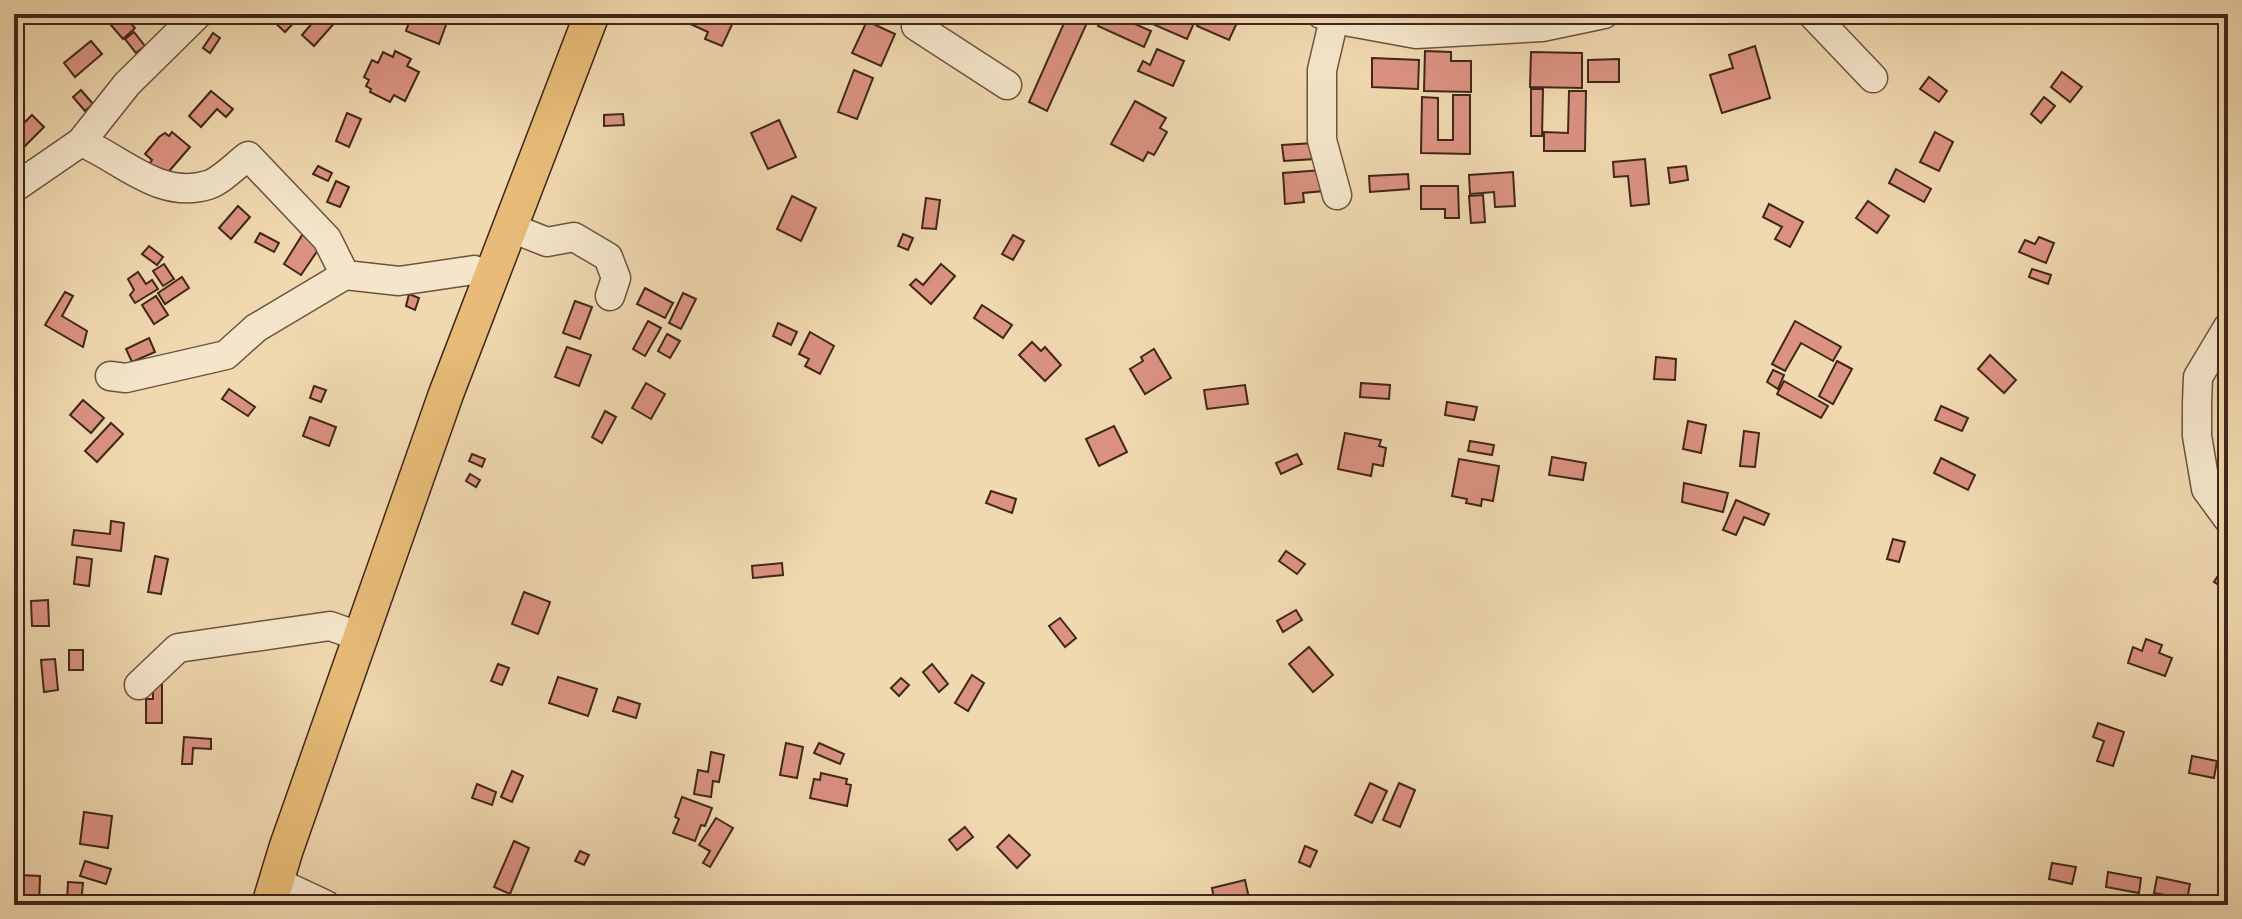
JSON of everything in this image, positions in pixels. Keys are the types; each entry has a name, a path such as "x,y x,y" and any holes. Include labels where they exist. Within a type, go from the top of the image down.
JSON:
{"main road":[{"path":"273,894 446,394 592,14"}],"street":[{"path":"14,188 81,142 127,84 198,14"},
{"path":"922,14 916,26 1007,85"},
{"path":"1337,195 1322,140 1322,70 1328,17 1416,34 1542,27 1604,14"},
{"path":"1812,14 1873,78"},
{"path":"81,142 165,187 210,185 248,156 327,239 345,275"},
{"path":"509,227 547,242 574,237 608,257 616,278 610,296"},
{"path":"110,376 126,378 226,355 256,328 345,275 399,281 474,270 491,278"},
{"path":"2228,327 2198,377 2197,403 2197,436 2206,489 2228,519"},
{"path":"139,685 178,648 330,626 361,637"},
{"path":"273,894 326,905"}],"building":[{"path":"120,14 132,14 136,18 131,24 135,28 123,39 110,24"},
{"path":"277,14 302,14 285,32 272,20"},
{"path":"320,14 333,14 338,19 314,46 302,35"},
{"path":"412,14 450,14 439,44 406,31"},
{"path":"692,14 737,14 722,46 705,39 708,32 688,23"},
{"path":"1068,14 1091,14 1047,111 1029,102"},
{"path":"1103,14 1112,14 1151,31 1144,47 1098,26"},
{"path":"1151,14 1173,14 1194,23 1187,39 1148,22"},
{"path":"1203,14 1241,14 1229,40 1197,26"},
{"path":"867,21 895,34 881,66 852,53"},
{"path":"134,32 145,46 136,53 125,39"},
{"path":"213,33 220,38 210,53 203,48"},
{"path":"91,41 102,54 75,77 64,63"},
{"path":"1755,46 1770,98 1722,113 1710,75 1733,68 1729,55"},
{"path":"1157,49 1184,61 1173,86 1138,71 1143,61 1150,65"},
{"path":"395,51 411,59 407,66 419,72 405,101 394,95 390,102 370,92 371,89 366,86 369,80 364,77 372,60 378,63 383,52 393,57"},
{"path":"1425,51 1451,52 1451,61 1471,61 1471,92 1424,91"},
{"path":"1531,52 1582,53 1582,88 1530,87"},
{"path":"1372,58 1419,60 1418,89 1372,87"},
{"path":"1619,59 1619,82 1588,82 1588,60"},
{"path":"854,70 873,78 857,119 838,112"},
{"path":"2062,72 2082,87 2070,102 2051,87"},
{"path":"1929,77 1947,91 1939,102 1920,89"},
{"path":"1531,89 1543,89 1542,136 1531,136"},
{"path":"81,90 93,104 85,111 73,97"},
{"path":"211,91 233,109 226,117 217,109 201,127 189,116"},
{"path":"1569,91 1586,91 1585,151 1544,151 1544,132 1568,133"},
{"path":"1453,95 1470,95 1470,154 1421,153 1422,97 1438,98 1438,140 1453,140"},
{"path":"2044,97 2055,106 2041,123 2031,114"},
{"path":"1135,101 1166,118 1160,128 1167,132 1154,155 1148,152 1143,161 1111,144"},
{"path":"347,113 361,119 349,147 336,141"},
{"path":"623,114 624,125 604,126 604,115"},
{"path":"32,115 44,127 23,148 14,139 14,133"},
{"path":"779,120 796,157 768,169 751,133"},
{"path":"172,132 190,147 164,177 149,164 152,160 145,154 159,137 165,133 169,136"},
{"path":"1935,132 1953,142 1939,171 1920,162"},
{"path":"1314,143 1315,159 1284,161 1282,145"},
{"path":"1645,159 1649,204 1631,206 1628,176 1614,177 1613,162"},
{"path":"318,166 332,173 328,181 313,174"},
{"path":"1686,166 1688,180 1670,183 1668,168"},
{"path":"1896,169 1931,189 1924,202 1889,183"},
{"path":"1322,170 1324,191 1303,193 1304,202 1285,204 1283,173"},
{"path":"1513,172 1515,206 1495,207 1494,192 1470,194 1469,175"},
{"path":"1408,174 1409,189 1370,192 1369,176"},
{"path":"336,181 349,187 340,207 327,202"},
{"path":"1421,186 1458,186 1459,218 1445,218 1445,209 1421,209"},
{"path":"1483,195 1485,222 1471,223 1469,196"},
{"path":"792,196 816,208 801,241 777,229"},
{"path":"926,198 940,200 936,229 922,228"},
{"path":"1868,201 1889,216 1877,233 1856,218"},
{"path":"1769,204 1803,222 1790,247 1775,239 1782,227 1763,217"},
{"path":"238,206 250,217 231,239 219,228"},
{"path":"304,232 322,244 301,275 284,264"},
{"path":"260,233 279,243 274,252 255,242"},
{"path":"903,234 913,238 908,250 898,246"},
{"path":"1013,235 1024,241 1013,260 1002,254"},
{"path":"2039,237 2054,243 2046,263 2019,252 2025,240 2035,244"},
{"path":"149,246 163,257 157,265 142,254"},
{"path":"164,264 174,279 163,286 153,271"},
{"path":"941,264 955,276 931,304 910,285 916,279 923,285"},
{"path":"2032,269 2051,275 2048,284 2029,277"},
{"path":"138,272 146,284 152,280 158,289 135,303 130,295 134,290 128,279"},
{"path":"182,277 189,288 165,304 158,293"},
{"path":"645,288 673,303 665,318 637,304"},
{"path":"65,292 73,296 62,316 87,331 83,347 45,325"},
{"path":"683,293 696,299 681,329 669,323"},
{"path":"409,294 419,298 415,310 406,306"},
{"path":"156,296 168,315 154,324 142,305"},
{"path":"575,301 592,307 580,339 563,333"},
{"path":"982,305 1012,325 1003,338 974,318"},
{"path":"648,321 661,328 645,356 633,349"},
{"path":"1795,321 1841,347 1833,361 1801,343 1785,371 1772,364"},
{"path":"778,323 797,332 791,345 773,336"},
{"path":"810,332 834,346 820,374 805,366 809,359 799,354"},
{"path":"667,334 680,341 670,358 658,351"},
{"path":"149,338 155,352 132,362 126,349"},
{"path":"1032,342 1041,351 1045,347 1061,365 1045,381 1019,355"},
{"path":"567,347 591,355 579,386 555,377"},
{"path":"1154,349 1171,378 1145,394 1130,369"},
{"path":"1990,355 2016,380 2004,393 1978,369"},
{"path":"1656,357 1676,359 1675,380 1654,379"},
{"path":"1837,361 1852,369 1833,404 1819,396"},
{"path":"1773,370 1784,375 1778,389 1767,382"},
{"path":"1784,381 1828,406 1821,418 1777,394"},
{"path":"646,383 665,394 651,419 632,408"},
{"path":"1361,383 1390,385 1389,399 1360,397"},
{"path":"1245,385 1248,404 1207,409 1204,390"},
{"path":"314,386 326,390 321,402 310,398"},
{"path":"229,389 255,407 248,416 222,399"},
{"path":"83,400 104,418 91,433 70,415"},
{"path":"1447,402 1477,407 1474,420 1445,415"},
{"path":"1941,406 1968,418 1962,431 1935,420"},
{"path":"605,411 616,417 602,443 592,437"},
{"path":"310,417 336,427 329,446 303,436"},
{"path":"1688,421 1706,425 1701,453 1683,449"},
{"path":"111,423 123,434 97,462 85,451"},
{"path":"1114,426 1127,452 1099,466 1086,439"},
{"path":"1744,431 1759,433 1755,467 1740,466"},
{"path":"1345,433 1381,440 1379,446 1386,448 1383,466 1373,464 1371,476 1338,469"},
{"path":"1470,441 1494,445 1492,455 1468,451"},
{"path":"472,454 485,459 482,467 469,461"},
{"path":"1297,454 1302,464 1281,474 1276,463"},
{"path":"1552,457 1586,463 1583,480 1549,475"},
{"path":"1941,458 1975,475 1968,490 1934,473"},
{"path":"1459,459 1499,466 1493,501 1482,499 1481,506 1452,496"},
{"path":"470,474 480,480 476,487 466,481"},
{"path":"1684,483 1728,493 1723,512 1682,502"},
{"path":"991,491 1016,499 1012,513 986,503"},
{"path":"1736,500 1769,514 1764,525 1744,517 1736,535 1723,530"},
{"path":"111,521 124,523 121,551 72,545 74,530 110,534"},
{"path":"1893,539 1905,542 1899,562 1887,559"},
{"path":"1286,551 1305,564 1297,574 1279,561"},
{"path":"155,556 168,559 161,594 148,592"},
{"path":"77,557 92,559 89,586 74,584"},
{"path":"2228,560 2228,591 2214,582"},
{"path":"782,563 783,575 753,578 752,566"},
{"path":"524,592 550,602 538,634 512,624"},
{"path":"48,600 49,626 32,626 31,601"},
{"path":"1296,610 1302,620 1283,632 1277,621"},
{"path":"1060,618 1076,638 1065,647 1049,626"},
{"path":"2146,639 2162,645 2159,653 2172,658 2165,676 2128,663 2133,647 2142,651"},
{"path":"1309,647 1333,675 1313,692 1289,664"},
{"path":"69,650 83,650 83,670 69,670"},
{"path":"55,659 58,690 44,692 41,660"},
{"path":"498,664 509,668 502,685 491,681"},
{"path":"932,664 948,684 939,692 923,672"},
{"path":"972,675 984,683 968,711 955,703"},
{"path":"558,677 597,689 588,716 549,703"},
{"path":"901,678 909,685 899,696 891,688"},
{"path":"153,685 162,685 162,723 146,723 146,699 153,699"},
{"path":"618,697 640,704 636,718 613,711"},
{"path":"2098,723 2124,732 2113,766 2097,761 2104,741 2093,737"},
{"path":"184,737 211,739 211,749 193,748 192,764 182,764"},
{"path":"786,743 803,747 797,778 780,775"},
{"path":"819,743 844,754 840,764 814,753"},
{"path":"711,752 724,755 719,782 713,781 711,797 694,794 698,770 708,772"},
{"path":"2192,756 2217,761 2214,778 2189,773"},
{"path":"512,771 523,776 512,802 501,797"},
{"path":"821,773 847,779 846,784 851,785 847,806 810,798 814,779 820,780"},
{"path":"1370,783 1387,791 1372,823 1355,815"},
{"path":"1399,783 1415,790 1400,827 1383,820"},
{"path":"477,784 496,792 492,805 472,798"},
{"path":"682,797 712,808 695,841 673,833 679,819 675,817"},
{"path":"84,812 112,816 108,848 80,844"},
{"path":"716,818 733,828 710,867 703,863 710,851 699,845"},
{"path":"965,827 973,837 957,850 949,840"},
{"path":"1009,835 1030,855 1017,868 997,847"},
{"path":"514,841 529,848 510,894 494,887"},
{"path":"1305,846 1317,851 1310,867 1299,862"},
{"path":"580,851 589,855 584,865 575,861"},
{"path":"85,861 111,869 106,884 80,876"},
{"path":"2052,863 2076,867 2072,884 2049,879"},
{"path":"2108,872 2141,878 2139,893 2106,887"},
{"path":"19,875 40,876 39,905 17,905"},
{"path":"2157,877 2190,884 2187,899 2154,893"},
{"path":"1245,880 1249,898 1215,905 1212,888"},
{"path":"68,882 83,883 81,903 67,902"},
{"path":"2105,899 2137,905 2104,905"}]}
